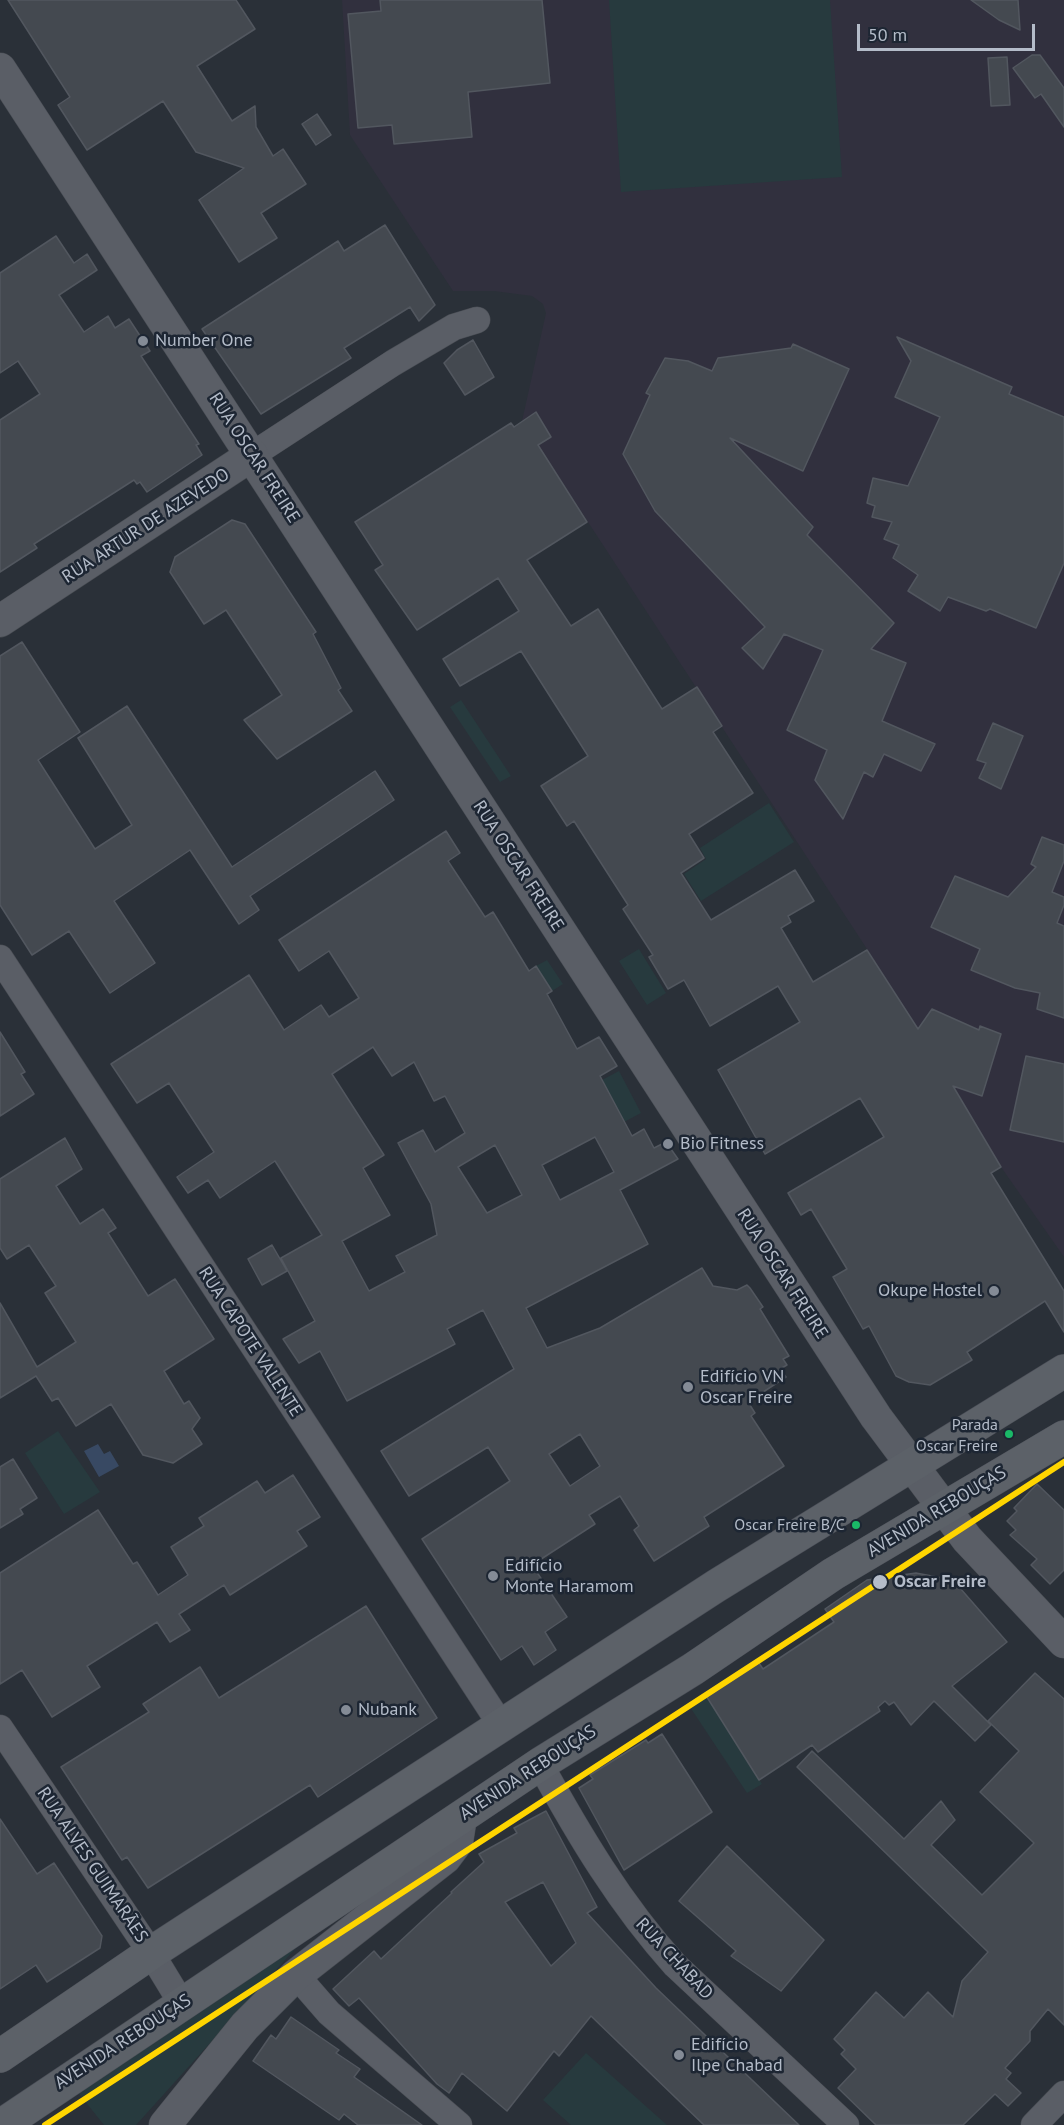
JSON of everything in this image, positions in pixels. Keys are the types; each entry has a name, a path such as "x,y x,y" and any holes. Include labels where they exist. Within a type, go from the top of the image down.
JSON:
{"main road":[{"path":"0,2056 151,1953 501,1725 911,1464 1064,1371"},
{"name":"AVENIDA REBOUÇAS","path":"2,2125 540,1764 693,1669 833,1574 942,1507 1064,1437"}],"street":[{"name":"RUA OSCAR FREIRE","path":"0,69 786,1281 942,1507 982,1556 1064,1642"},
{"name":"RUA ARTUR DE AZEVEDO","path":"0,621 393,363 454,327 477,320"},
{"name":"RUA CAPOTE VALENTE","path":"0,958 501,1725"},
{"name":"RUA ALVES GUIMARÃES","path":"0,1728 151,1953 182,2004"},
{"name":"RUA CHABAD","path":"540,1764 607,1877 652,1940 675,1965 846,2125"},
{"path":"165,2125 245,2026 296,1975 445,1858 457,1842 461,1817"},
{"path":"296,1975 329,2013 459,2125"},
{"path":"1034,2125 1064,2094"}],"shaded area":[{"path":"342,0 1064,0 1064,1257 1001,1167 867,949 522,421 546,313 543,304 532,296 494,291 453,291 350,135"}],"green space":[{"path":"609,0 830,0 842,177 621,192"},
{"path":"461,700 511,776 500,782 450,707"},
{"path":"769,803 794,842 701,901 684,874 706,859 700,848"},
{"path":"639,949 666,993 647,1005 619,961"},
{"path":"547,960 563,984 552,991 536,966"},
{"path":"619,1071 641,1113 624,1122 602,1080"},
{"path":"58,1431 100,1492 64,1514 25,1453"},
{"path":"705,1694 762,1784 747,1793 688,1704"},
{"path":"323,1918 136,2125 104,2125 72,2085"},
{"path":"586,2053 667,2125 571,2125 543,2100"}],"water":[{"path":"98,1444 104,1454 110,1451 119,1466 99,1477 84,1451"}],"building":[{"path":"8,0 236,0 255,29 197,66 232,121 255,106 256,127 273,156 283,149 306,184 261,213 277,238 239,262 199,200 244,168 196,152 163,101 87,150 58,105 70,97"},
{"path":"380,0 542,0 550,83 468,92 472,137 394,144 392,125 358,128 348,14 381,11"},
{"path":"971,0 1018,0 1020,30 999,20"},
{"path":"1032,55 1040,55 1064,88 1064,127 1041,94 1035,98 1013,68"},
{"path":"1007,57 1010,105 991,106 988,58"},
{"path":"317,114 331,135 316,145 302,124"},
{"path":"385,225 435,305 419,321 410,307 344,348 351,358 261,414 202,329 338,241 344,251"},
{"path":"56,236 74,263 87,254 97,270 59,295 84,332 108,316 115,328 129,319 150,351 141,356 199,444 196,445 202,455 147,492 140,482 137,484 134,480 34,544 37,548 0,572 0,420 40,394 18,361 0,373 0,273"},
{"path":"897,337 1012,387 1009,394 1064,417 1064,563 1036,628 990,609 986,611 948,597 940,611 908,591 918,575 893,558 899,545 884,539 892,522 872,517 875,506 867,503 873,478 908,486 940,417 895,397 911,361"},
{"path":"473,340 494,377 465,395 444,363 457,350"},
{"path":"793,344 849,369 803,471 730,438 813,527 807,535 894,623 871,649 906,663 882,721 935,744 921,771 884,754 873,777 864,772 843,819 815,780 827,750 787,730 823,650 784,634 763,669 742,648 765,627 655,511 623,454 650,395 646,393 665,358 688,361 712,371 718,358 791,348"},
{"path":"536,412 551,437 538,445 587,522 527,560 571,626 598,609 662,709 697,687 722,726 713,732 753,793 689,834 704,858 681,873 711,920 795,870 814,901 788,916 791,922 781,928 813,982 867,950 918,1029 932,1009 979,1030 980,1026 1001,1034 982,1096 953,1086 1001,1167 991,1173 1064,1291 1064,1332 1045,1301 967,1352 972,1360 930,1385 909,1382 896,1376 869,1326 863,1329 833,1277 847,1269 811,1209 801,1215 788,1193 884,1137 860,1098 765,1154 718,1070 800,1022 778,986 710,1026 684,980 668,989 649,957 653,955 623,909 628,905 574,821 567,826 541,786 588,756 521,651 460,686 443,659 519,611 498,578 417,630 375,570 383,565 355,522 511,423 514,427"},
{"path":"232,520 245,524 316,632 313,634 341,688 338,690 352,711 277,759 244,720 282,695 226,610 204,624 170,572 175,557"},
{"path":"22,642 80,732 38,760 95,849 132,825 78,738 127,706 232,867 375,771 394,800 250,896 259,910 239,924 190,850 114,901 155,963 110,993 69,931 32,955 0,905 0,656"},
{"path":"993,723 1023,736 1001,789 979,778 986,763 977,760"},
{"path":"446,831 460,853 448,861 485,917 493,912 529,971 536,966 552,991 547,994 577,1049 599,1037 617,1066 600,1076 632,1136 644,1129 654,1148 666,1142 678,1159 620,1190 648,1244 526,1308 547,1348 600,1328 702,1268 713,1286 737,1290 747,1285 750,1288 763,1307 760,1309 789,1356 783,1359 787,1365 780,1369 786,1377 748,1402 755,1413 751,1416 784,1466 704,1517 709,1526 654,1561 634,1530 639,1526 620,1496 589,1515 595,1524 532,1565 567,1617 545,1632 556,1650 534,1665 522,1646 501,1660 422,1539 510,1481 488,1447 409,1496 381,1451 514,1369 483,1310 447,1329 455,1344 347,1401 320,1351 299,1363 283,1339 315,1321 281,1258 322,1235 275,1161 220,1198 208,1180 188,1193 177,1177 214,1152 169,1083 137,1103 111,1064 249,975 284,1030 321,1005 329,1017 359,998 329,951 299,971 279,940","holes":["373,1047 392,1076 414,1062 434,1101 445,1096 465,1133 435,1152 423,1130 398,1143 431,1204 437,1235 396,1256 405,1272 369,1291 342,1241 390,1215 363,1168 384,1155 332,1074","595,1137 614,1172 560,1200 542,1165","495,1145 522,1195 487,1213 458,1167","580,1434 600,1466 570,1486 549,1454"]},
{"path":"1042,837 1064,845 1064,861 1052,892 1064,897 1064,905 1057,923 1064,926 1064,1018 1037,1009 1040,993 1015,988 971,970 980,949 931,927 955,876 1008,897 1036,867 1031,864"},
{"path":"0,1032 25,1072 21,1074 34,1094 0,1116"},
{"path":"1026,1056 1064,1064 1064,1142 1010,1130"},
{"path":"65,1138 82,1169 56,1186 80,1224 103,1209 116,1228 108,1233 148,1296 175,1279 214,1339 164,1371 184,1404 189,1401 200,1418 192,1429 202,1444 173,1463 143,1455 111,1404 76,1426 58,1398 52,1401 36,1376 0,1398 0,1303 37,1367 76,1342 45,1293 56,1286 29,1245 7,1259 0,1248 0,1179"},
{"path":"272,1245 287,1271 262,1285 248,1259"},
{"path":"13,1459 37,1498 20,1509 23,1514 0,1528 0,1467"},
{"path":"293,1475 320,1517 297,1531 307,1546 230,1595 224,1585 179,1614 190,1630 170,1642 157,1622 87,1666 100,1687 52,1717 22,1670 0,1684 0,1573 98,1510 133,1564 137,1562 158,1595 188,1575 171,1547 204,1526 199,1518 257,1481 265,1493"},
{"path":"1037,1484 1064,1510 1064,1570 1050,1584 1031,1565 1037,1559 1010,1535 1016,1530 1007,1521 1017,1511 1014,1508"},
{"path":"916,1573 953,1580 1007,1642 952,1686 991,1725 975,1741 934,1701 911,1725 894,1702 889,1705 885,1701 878,1707 880,1711 818,1752 812,1745 759,1780 705,1694 757,1660 763,1669 834,1622 825,1609 867,1580"},
{"path":"366,1606 437,1718 318,1797 310,1785 148,1888 127,1857 122,1860 61,1767 149,1712 143,1704 200,1667 219,1698"},
{"path":"1035,1673 1064,1699 1064,2025 1048,2009 1030,2031 1030,2041 1005,2068 1011,2073 1006,2079 1021,2093 1008,2106 995,2094 963,2125 876,2125 838,2088 856,2069 841,2054 845,2050 834,2039 876,1992 904,2018 928,1992 953,2017 962,1981 988,1952 797,1767 812,1751 904,1839 941,1801 955,1820 931,1845 982,1895 1034,1843 980,1792 1019,1751 988,1721"},
{"path":"662,1734 712,1812 624,1870 579,1788 593,1779 590,1775 646,1740 648,1743"},
{"path":"546,1811 597,1907 587,1913 656,1988 799,2125 704,2125 591,2016 559,2056 554,2051 507,2111 462,2073 449,2093 437,2084 359,1998 349,2006 333,1989 374,1951 381,1959 484,1862 479,1854 517,1833 514,1828","holes":["543,1882 576,1943 551,1966 505,1902"]},
{"path":"0,1819 37,1874 54,1863 102,1936 100,1948 47,1982 36,1965 0,1989"},
{"path":"727,1846 824,1940 781,1991 731,1956 736,1951 679,1901"},
{"path":"291,2017 339,2050 336,2053 360,2069 354,2077 422,2125 358,2125 344,2114 339,2120 253,2061 271,2035 276,2039"}],"transit line":[{"path":"45,2125 1064,1462"}],"place":[{"name":"Number One","path":"143,341"},
{"name":"Bio Fitness","path":"668,1144"},
{"name":"Okupe Hostel","path":"994,1291"},
{"name":"Edifício VN Oscar Freire","path":"688,1387"},
{"name":"Parada Oscar Freire","path":"1009,1434"},
{"name":"Oscar Freire B/C","path":"856,1525"},
{"name":"Edifício Monte Haramom","path":"493,1576"},
{"name":"Oscar Freire","path":"880,1582"},
{"name":"Nubank","path":"346,1710"},
{"name":"Edifício Ilpe Chabad","path":"679,2055"}]}
